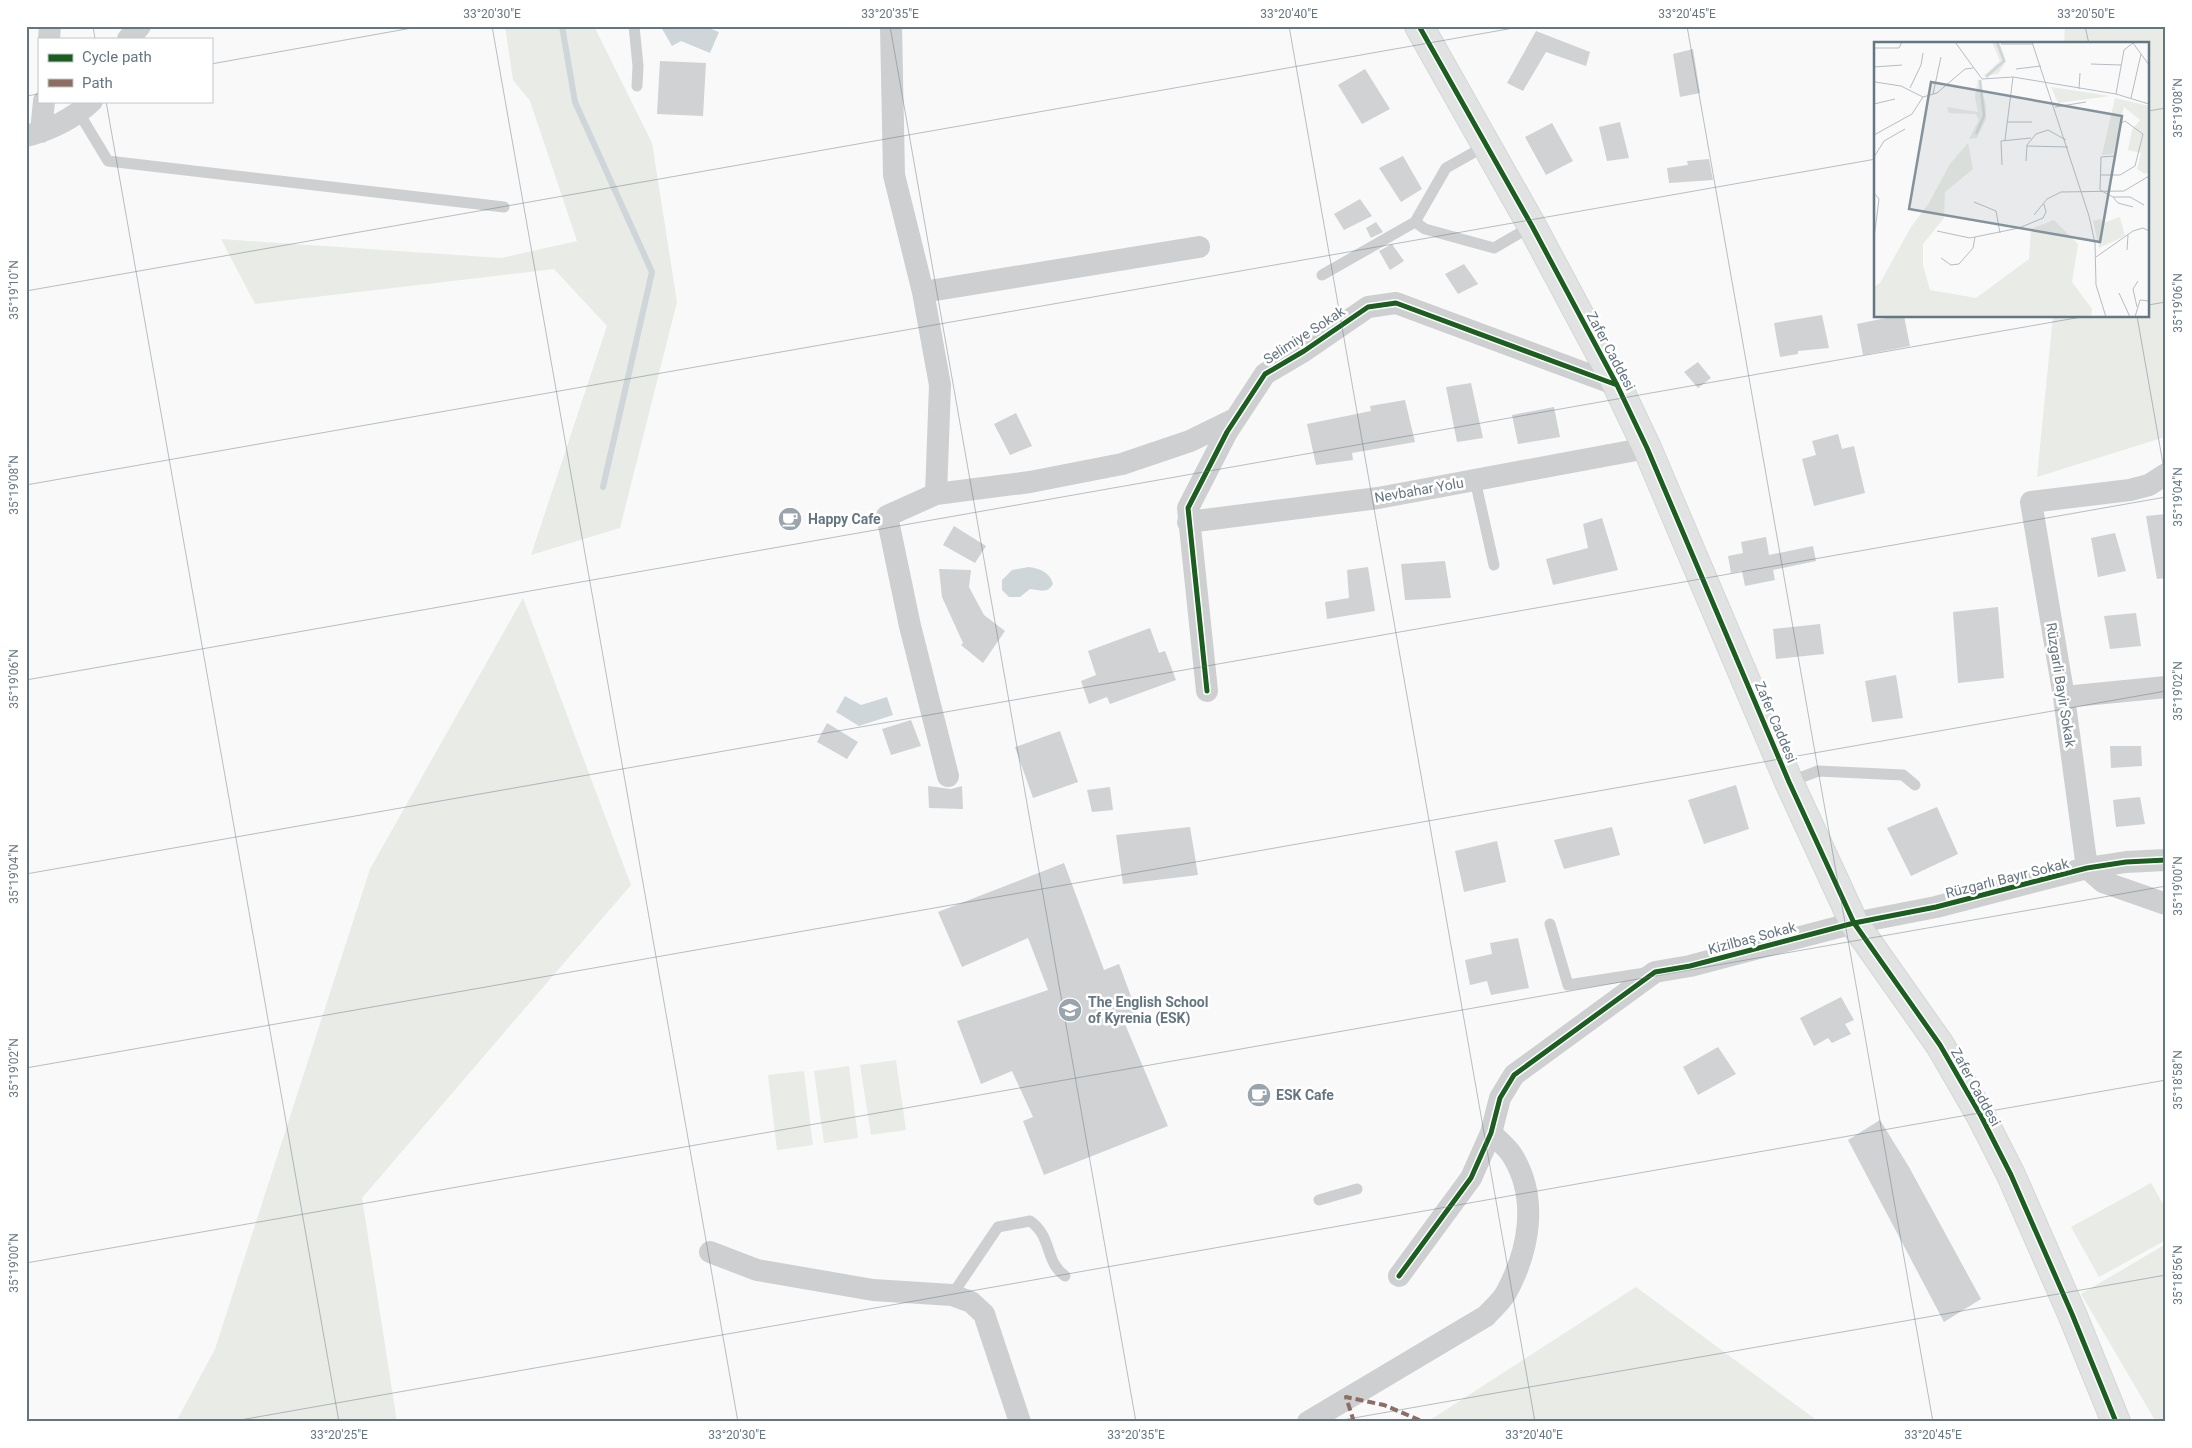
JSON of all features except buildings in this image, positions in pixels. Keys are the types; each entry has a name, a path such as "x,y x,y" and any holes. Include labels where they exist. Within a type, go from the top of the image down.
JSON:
{"street":[{"path":"129,38 140,26"},
{"path":"891,26 894,175 923,292 940,384 936,494"},
{"name":"Zafer Caddesi","path":"1427,29 1487,145 1617,385 1647,448 1789,782 1854,923 1940,1046 1981,1116 2015,1184 2116,1422"},
{"path":"34,134 44,102"},
{"path":"34,134 85,107"},
{"path":"923,292 1199,247"},
{"name":"Selimiye Sokak","path":"1206,691 1188,508 1227,432 1264,374 1304,351 1368,306 1396,304 1617,385"},
{"path":"948,776 910,626 887,516 936,494 1030,482 1122,464 1190,441 1236,418"},
{"name":"Nevbahar Yolu","path":"1188,522 1378,498 1647,448"},
{"name":"Rüzgarli Bayir Sokak","path":"2087,868 2064,697 2031,502 2130,490 2149,485 2166,474"},
{"path":"2064,697 2166,687"},
{"name":"Rüzgarlı Bayır Sokak","path":"1854,923 1936,907 2087,868 2126,862 2166,860"},
{"path":"2087,868 2103,882 2166,904"},
{"name":"Kizilbaş Sokak","path":"1655,972 1690,966 1854,923"},
{"path":"1399,1276 1471,1178 1491,1133 1500,1098 1514,1075 1655,972"},
{"path":"1308,1422 1346,1397 1486,1316 1505,1295 1522,1256 1530,1218 1525,1184 1512,1155 1491,1133"},
{"path":"710,1252 757,1270 873,1290 952,1295 972,1302 984,1314 1020,1422"}],"lane":[{"path":"634,26 638,66 637,86"},
{"path":"85,107 108,161 504,207"},
{"path":"1322,276 1415,222 1446,168 1487,145"},
{"path":"1415,222 1425,229 1494,248 1532,226"},
{"path":"1475,480 1494,565"},
{"path":"1789,782 1818,771 1903,775 1915,785"},
{"path":"1550,924 1568,985 1655,972"},
{"path":"1320,1200 1357,1189"},
{"path":"952,1295 998,1227 1012,1223 1030,1221 1040,1228 1056,1270 1065,1276"}],"shaded area":[{"path":"505,26 594,26 652,143 677,302 620,528 531,555 607,326 554,269 255,304 221,239 501,258 577,241 530,101 513,80"},
{"path":"704,26 719,32 710,53 681,41 672,46 661,27"},
{"path":"2065,26 2166,26 2165,437 2037,477 2053,318 2150,318 2150,42 2064,42"},
{"path":"1029,567 1044,572 1050,577 1053,584 1051,587 1046,590 1030,589 1020,597 1009,597 1002,590 1002,580 1012,570"},
{"path":"523,598 631,885 362,1198 397,1422 176,1422 215,1349 370,869"},
{"path":"845,696 861,705 887,697 893,715 859,726 836,712"},
{"path":"896,1060 906,1130 871,1135 860,1065"},
{"path":"849,1066 858,1138 824,1143 814,1071"},
{"path":"804,1071 813,1145 777,1150 768,1075"},
{"path":"2151,1183 2166,1209 2166,1240 2099,1277 2071,1227"},
{"path":"2166,1244 2166,1422 2156,1422 2081,1294"},
{"path":"1636,1287 1819,1422 1427,1422"}],"waterway":[{"path":"562,26 575,102 652,272 603,487"}],"marked path":[{"path":"1354,1422 1346,1397 1384,1405 1424,1422"}],"cycle path":[{"path":"1419,26 1532,226 1617,385 1647,448 1789,782 1854,923 1940,1045 1981,1116 2011,1175 2072,1314 2116,1422"},
{"path":"1207,691 1188,508 1227,432 1265,374 1304,351 1368,307 1396,303 1617,385"},
{"path":"1399,1276 1471,1178 1491,1133 1500,1098 1514,1075 1655,972 1690,966 1854,923 1936,907 2087,868 2126,862 2166,860"}],"place":[{"name":"Happy Cafe","path":"790,519"},
{"name":"The English School of Kyrenia (ESK)","path":"1070,1010"},
{"name":"ESK Cafe","path":"1259,1095"}]}
